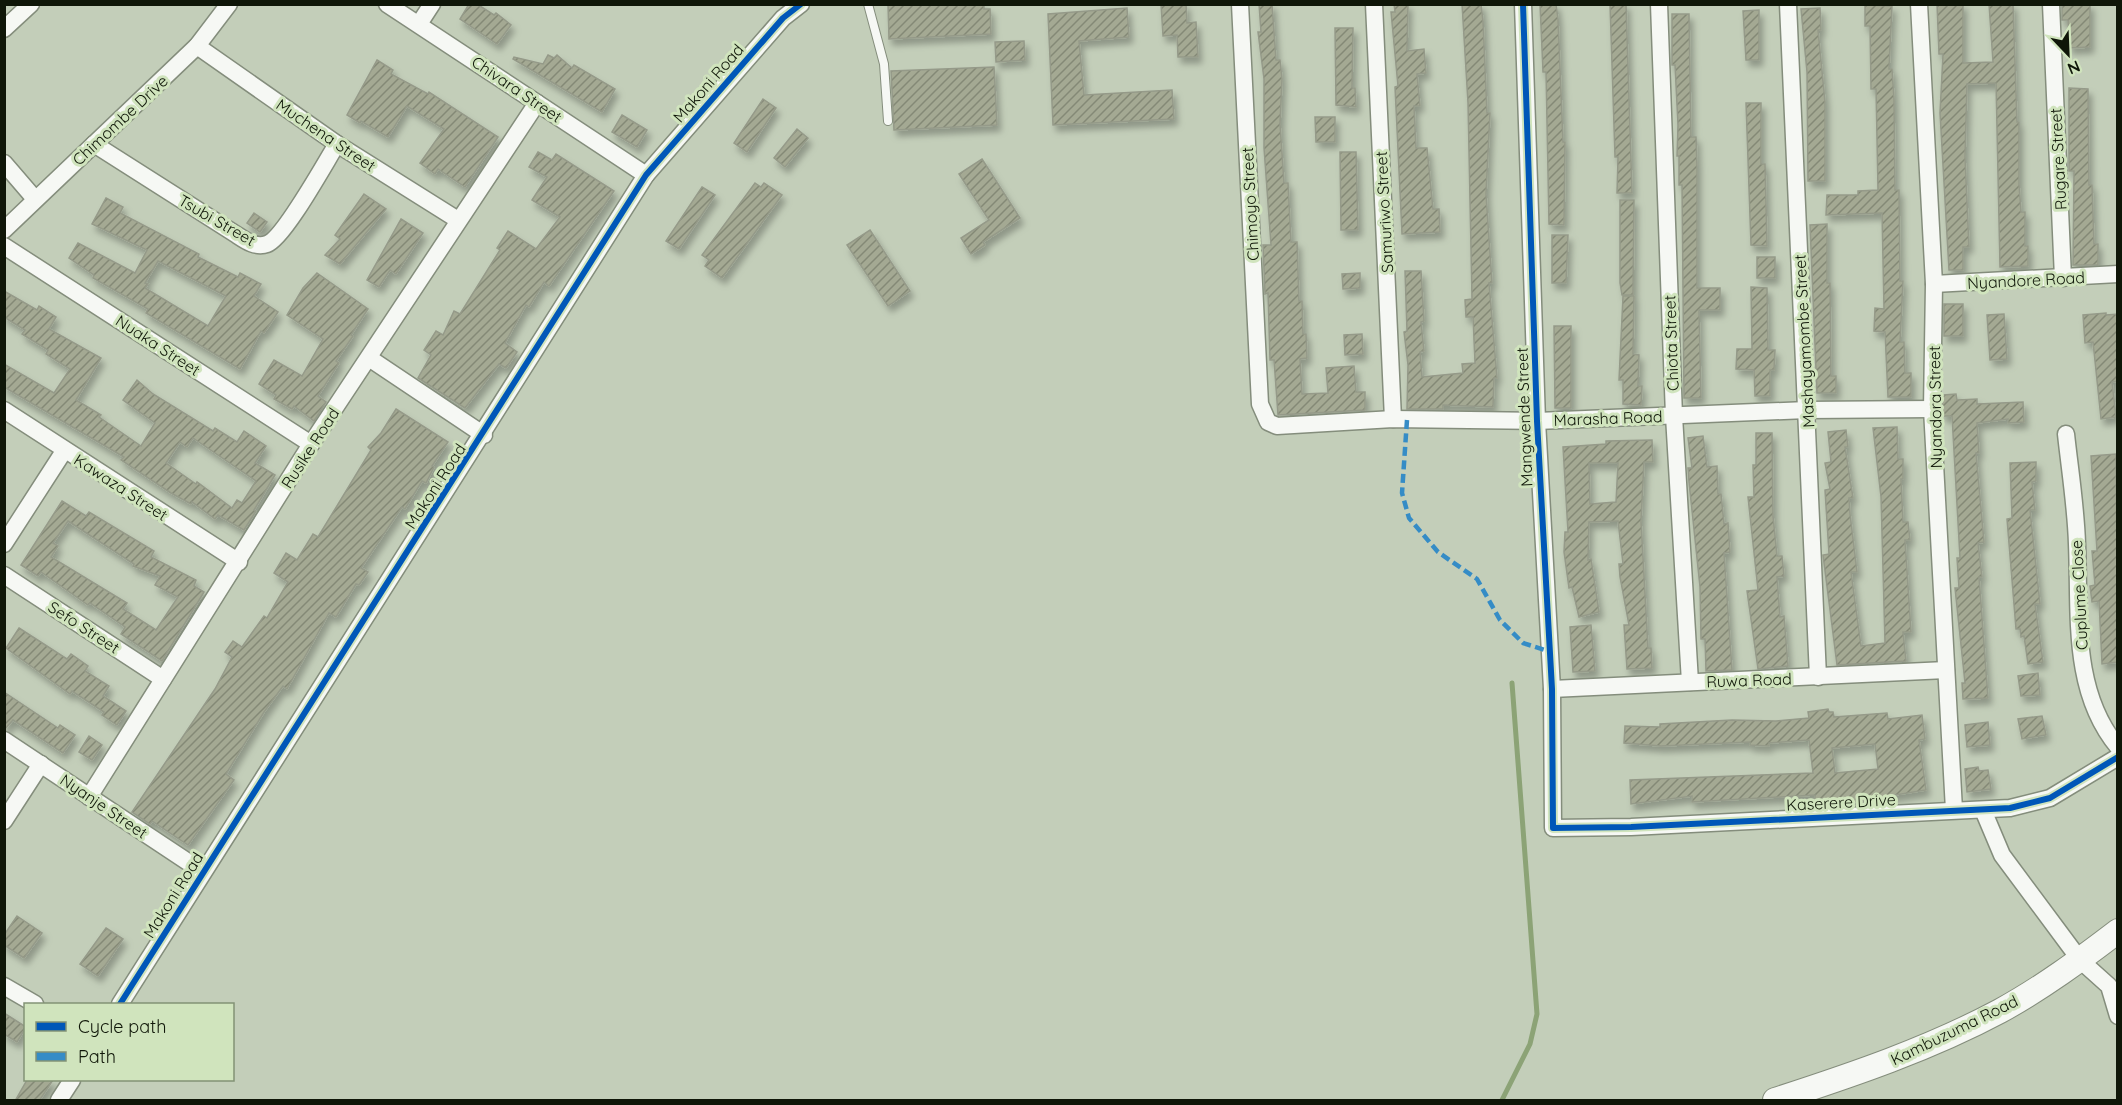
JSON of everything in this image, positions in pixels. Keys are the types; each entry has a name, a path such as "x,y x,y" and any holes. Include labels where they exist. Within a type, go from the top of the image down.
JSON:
{"main road":[{"name":"Kambuzuma Road","path":"1775,1101 1900,1057 1952,1035 2002,1010 2080,960 2118,931"}],"street":[{"path":"4,29 31,4"},
{"name":"Chimombe Drive","path":"4,230 197,46 230,4"},
{"name":"Chivara Street","path":"387,4 646,175"},
{"path":"419,24 432,4"},
{"name":"Makoni Road","path":"121,1003 484,435 646,175 783,18 801,4"},
{"name":"Chimoyo Street","path":"1240,4 1260,404"},
{"name":"Samuriwo Street","path":"1374,4 1393,419"},
{"name":"Mangwende Street","path":"1523,4 1537,421 1552,689 1553,828"},
{"name":"Chiota Street","path":"1659,4 1674,416 1690,682"},
{"name":"Mashayamombe Street","path":"1788,4 1818,677"},
{"name":"Nyandora Street","path":"1919,4 1934,284 1932,409 1954,810"},
{"name":"Rugare Street","path":"2051,4 2063,278"},
{"name":"Muchena Street","path":"197,46 337,144 458,220"},
{"name":"Rusike Road","path":"89,797 239,562 311,444 537,102"},
{"name":"Tsubi Street","path":"94,144 237,235 259,245 267,244 281,232 337,144"},
{"path":"4,163 35,199"},
{"name":"Nuaka Street","path":"4,246 311,444"},
{"name":"Nyandore Road","path":"1934,284 2118,274"},
{"path":"369,358 484,435"},
{"name":"Marasha Road","path":"1260,404 1269,422 1277,426 1393,419 1537,421 1807,410 1932,409"},
{"name":"Kawaza Street","path":"4,410 64,451 239,562"},
{"name":"Cuplume Close","path":"2066,434 2077,542 2083,664 2094,712 2118,747"},
{"path":"4,544 64,451"},
{"name":"Sefo Street","path":"4,575 163,679"},
{"name":"Ruwa Road","path":"1552,689 1946,670"},
{"name":"Nyanje Street","path":"4,740 203,872"},
{"name":"Kaserere Drive","path":"1553,828 1631,827 2028,806 2050,798 2118,757"},
{"path":"4,821 41,764"},
{"path":"1983,810 2002,855 2080,960 2113,985 2118,1016"},
{"path":"4,986 32,1003"},
{"path":"59,1101 71,1081"}],"lane":[{"path":"868,4 884,64 888,121"}],"building":[{"path":"469,4 477,4 494,15 496,13 511,25 497,44 460,19"},
{"path":"888,4 984,4 984,9 990,9 991,34 889,39"},
{"path":"1161,4 1186,4 1187,23 1196,22 1198,57 1178,57 1177,35 1163,36"},
{"path":"1259,4 1272,4 1276,60 1280,60 1282,79 1280,124 1284,183 1288,183 1291,242 1297,242 1299,301 1302,301 1303,334 1306,334 1307,358 1300,359 1302,394 1328,393 1326,368 1354,366 1356,392 1365,392 1365,410 1278,415 1274,360 1270,360 1268,293 1265,294 1263,245 1271,245 1264,148 1264,79 1258,32 1261,32"},
{"path":"1394,4 1408,4 1407,51 1424,49 1426,73 1417,74 1420,106 1414,106 1416,148 1427,148 1433,209 1439,209 1440,232 1402,234 1395,87 1398,86 1391,12 1395,12"},
{"path":"1462,4 1481,4 1483,21 1487,113 1490,113 1486,194 1492,283 1489,283 1497,378 1494,378 1493,407 1443,405 1443,409 1407,409 1408,365 1404,332 1407,331 1405,271 1421,271 1424,321 1421,322 1424,351 1420,352 1422,377 1463,373 1462,364 1475,363 1473,317 1466,317 1465,300 1472,299 1468,103"},
{"path":"1540,4 1556,4 1558,19 1563,142 1565,142 1564,225 1549,224 1546,72 1543,72"},
{"path":"1610,4 1626,4 1632,193 1617,193 1618,157 1615,157"},
{"path":"1937,4 1963,4 1963,63 1993,62 1989,4 2013,4 2017,122 2019,122 2019,184 2021,212 2025,212 2025,246 2028,246 2028,266 2000,267 1996,83 1967,84 1965,157 1969,247 1963,247 1963,270 1949,270 1940,113 1943,54 1939,54"},
{"path":"2062,4 2090,4 2090,47 2069,48 2068,20 2062,20"},
{"path":"1865,5 1892,6 1889,69 1892,69 1894,99 1895,190 1899,190 1900,281 1903,281 1900,342 1904,342 1905,373 1911,373 1911,397 1888,397 1885,332 1874,331 1875,308 1884,309 1882,213 1826,215 1827,195 1858,195 1858,191 1878,190 1876,89 1871,89 1870,26 1865,26"},
{"path":"1127,8 1129,37 1079,41 1084,95 1172,90 1174,119 1053,125 1048,14"},
{"path":"1820,8 1821,30 1818,30 1825,102 1825,181 1808,181 1807,72 1801,9"},
{"path":"1759,10 1759,60 1746,60 1743,11"},
{"path":"1672,14 1689,14 1691,137 1696,137 1697,167 1697,288 1720,288 1720,310 1699,310 1701,398 1684,398 1682,185 1679,185 1679,156 1677,156 1678,125 1675,65 1672,65"},
{"path":"1335,28 1353,28 1352,88 1355,88 1356,107 1336,105"},
{"path":"1024,41 1025,60 996,62 995,42"},
{"path":"548,55 554,58 557,55 572,68 574,65 615,89 602,112 513,59 514,57 543,64"},
{"path":"377,60 393,70 391,74 428,94 429,92 498,137 465,187 438,169 435,174 420,163 444,129 407,106 388,137 347,115"},
{"path":"994,67 997,125 894,130 891,71"},
{"path":"2069,88 2088,89 2089,185 2092,185 2094,244 2098,244 2098,265 2073,265 2074,171 2069,171"},
{"path":"763,99 776,108 747,152 734,143"},
{"path":"1746,103 1761,103 1761,164 1765,164 1767,246 1751,245"},
{"path":"622,115 647,130 637,147 612,132"},
{"path":"1315,117 1335,117 1335,142 1316,142"},
{"path":"797,129 808,138 785,167 774,158"},
{"path":"538,152 552,160 556,154 614,191 549,286 544,282 529,307 526,305 505,343 517,352 506,368 499,364 465,408 418,378 431,355 424,350 436,331 443,335 454,311 460,314 500,250 497,248 508,231 536,249 560,217 532,200 547,177 529,167"},
{"path":"1340,152 1356,152 1358,230 1341,230"},
{"path":"982,159 1020,218 983,242 985,245 971,254 961,238 989,220 959,174"},
{"path":"755,183 761,187 764,183 782,195 722,278 705,266 709,260 702,255"},
{"path":"702,187 715,195 679,249 666,241"},
{"path":"364,194 386,209 340,264 325,255 340,239 335,235"},
{"path":"106,198 123,207 120,213 199,254 198,257 238,277 240,273 261,284 254,296 278,312 264,333 261,331 240,369 146,313 148,309 93,278 94,275 69,258 78,243 135,273 147,250 92,224","holes":["158,261 226,296 208,326 145,288 148,284 145,283"]},
{"path":"1620,200 1634,200 1633,295 1622,295 1620,283"},
{"path":"254,213 267,222 260,232 247,223"},
{"path":"401,219 423,233 396,274 390,270 379,287 367,280"},
{"path":"1827,224 1831,376 1836,376 1836,393 1817,393 1810,225"},
{"path":"870,230 910,291 888,306 847,245"},
{"path":"1552,235 1568,235 1566,283 1552,283"},
{"path":"1757,257 1775,257 1775,278 1757,278"},
{"path":"317,273 368,309 336,361 339,363 318,396 326,402 314,421 294,406 292,409 274,399 276,395 259,384 274,360 302,376 323,339 287,315 303,288"},
{"path":"1360,273 1360,288 1343,289 1342,274"},
{"path":"1751,287 1767,288 1768,350 1775,350 1774,370 1770,370 1770,396 1755,396 1754,370 1736,369 1737,349 1752,349"},
{"path":"4,291 37,310 39,306 56,317 49,329 101,358 76,400 101,415 99,417 141,446 155,423 123,400 137,380 153,394 213,431 215,428 237,442 244,431 266,446 255,463 275,475 244,530 218,515 215,519 192,502 191,504 171,493 121,460 124,457 4,387 4,364 54,393 70,369 46,354 48,350 22,334 25,330 4,317","holes":["193,438 256,481 242,503 237,500 232,508 166,463 180,442 187,447"]},
{"path":"1623,296 1634,296 1633,354 1639,355 1638,386 1642,386 1641,405 1623,404 1623,380 1619,380"},
{"path":"1944,304 1963,304 1963,336 1944,336"},
{"path":"2106,313 2106,315 2118,314 2118,381 2112,382 2116,417 2101,419 2093,342 2085,343 2083,315"},
{"path":"2004,314 2007,359 1990,360 1987,315"},
{"path":"1554,326 1571,326 1571,408 1555,408"},
{"path":"1362,334 1363,354 1345,355 1344,335"},
{"path":"1956,394 1957,400 1977,399 1977,404 2023,402 2024,422 2008,423 2008,419 1977,423 1979,453 1976,453 1984,542 1978,543 1982,577 1979,577 1988,698 1963,699 1962,683 1965,683 1955,588 1959,588 1957,558 1960,558 1952,416 1943,416 1942,409 1943,395"},
{"path":"396,409 448,442 432,466 434,467 426,483 422,481 405,509 402,507 361,568 368,572 359,585 356,584 336,617 329,613 287,689 283,686 264,712 226,774 234,780 188,845 152,821 150,824 132,812 215,689 232,657 225,652 233,641 242,647 264,616 267,618 288,582 274,573 286,553 297,560 313,534 318,537 371,450 368,447 381,433"},
{"path":"1897,427 1898,459 1903,459 1903,479 1901,479 1903,522 1908,522 1910,540 1905,540 1911,632 1903,632 1906,661 1837,665 1823,555 1829,554 1825,490 1830,489 1825,463 1831,462 1828,432 1846,430 1848,447 1845,447 1853,498 1849,498 1850,514 1857,572 1851,572 1861,646 1885,643 1881,497 1873,428"},
{"path":"1756,433 1772,433 1773,516 1777,556 1782,556 1784,576 1777,577 1780,617 1784,616 1788,666 1758,669 1747,591 1758,590 1748,497 1754,497 1753,465 1756,465"},
{"path":"1703,436 1707,467 1717,466 1718,494 1721,494 1724,524 1728,523 1730,552 1724,553 1732,670 1706,671 1705,639 1701,639 1700,587 1689,482 1688,468 1692,468 1688,438"},
{"path":"1652,440 1653,462 1644,462 1641,521 1648,648 1651,648 1652,668 1627,669 1624,625 1629,625 1620,577 1619,564 1623,564 1618,521 1589,522 1588,560 1591,559 1599,612 1579,617 1572,587 1569,588 1564,552 1565,532 1568,532 1563,447 1606,444 1606,441","holes":["1589,463 1618,463 1616,502 1590,504"]},
{"path":"2116,454 2118,662 2102,664 2099,601 2092,602 2090,586 2095,585 2092,551 2097,551 2091,456"},
{"path":"2036,462 2036,481 2032,482 2035,510 2030,510 2040,604 2035,604 2043,662 2028,664 2024,636 2021,637 2020,629 2016,629 2007,519 2012,518 2010,463"},
{"path":"62,501 86,516 89,512 154,551 151,557 196,580 194,586 204,592 162,661 121,634 125,627 90,603 88,605 41,572 38,576 21,565","holes":["68,521 134,564 133,566 160,576 155,585 178,597 156,630 123,609 127,603 51,557 58,546 53,543"]},
{"path":"1591,625 1595,671 1573,672 1570,627"},
{"path":"19,628 67,659 71,654 88,666 85,671 109,686 103,696 126,711 117,725 102,715 104,712 72,691 70,694 6,648"},
{"path":"2038,673 2040,695 2021,696 2018,676"},
{"path":"4,692 58,728 60,725 75,735 63,753 13,720 4,730"},
{"path":"1828,709 1829,712 1833,712 1834,717 1887,713 1888,719 1922,715 1925,739 1919,740 1926,790 1846,803 1846,799 1815,802 1815,795 1692,802 1692,796 1631,804 1630,780 1813,773 1809,740 1769,743 1769,746 1750,745 1750,742 1661,746 1624,743 1625,726 1660,727 1660,724 1732,720 1776,721 1809,718 1808,712","holes":["1875,744 1878,769 1835,773 1832,748"]},
{"path":"2042,716 2046,735 2022,739 2018,719"},
{"path":"1988,722 1990,745 1967,747 1965,725"},
{"path":"89,736 102,745 92,760 79,752"},
{"path":"1978,767 1979,771 1988,770 1991,789 1967,792 1965,769"},
{"path":"17,916 42,933 24,958 4,945 4,935"},
{"path":"106,928 123,939 98,976 80,964"},
{"path":"4,1013 24,1026 24,1030 17,1042 4,1034"},
{"path":"26,1081 52,1081 39,1101 15,1101"}],"waterway":[{"path":"1502,1100 1530,1044 1537,1014 1512,683"}],"marked path":[{"path":"1407,420 1402,493 1409,518 1438,552 1477,579 1500,620 1523,643 1548,651"}],"cycle path":[{"path":"121,1003 646,175 783,18 801,4"},
{"path":"1523,4 1537,421 1552,689 1553,828 1631,827 2010,808 2050,798 2118,757"}]}
